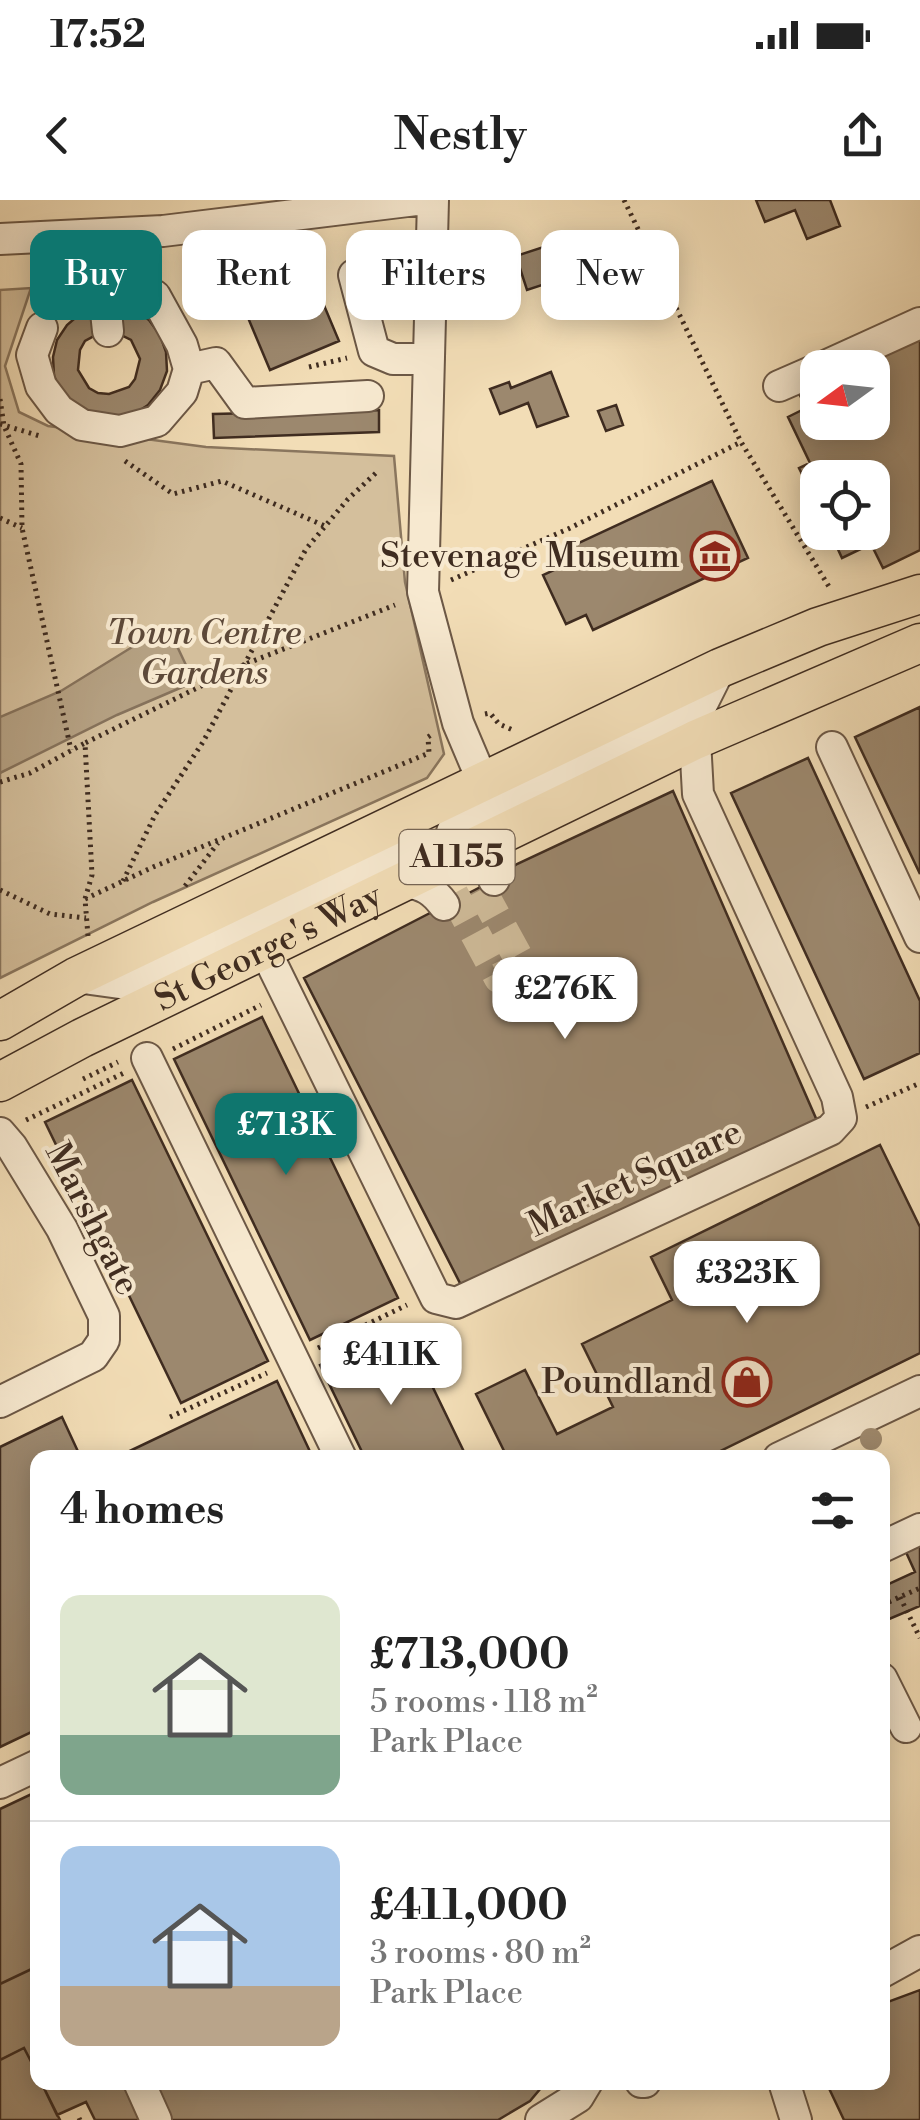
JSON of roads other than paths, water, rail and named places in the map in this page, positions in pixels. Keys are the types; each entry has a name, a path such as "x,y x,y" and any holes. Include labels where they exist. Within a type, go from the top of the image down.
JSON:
{"main road":[{"name":"St George's Way","path":"0,1021 76,976 720,668 818,627 920,594"},
{"name":"St George's Way","path":"0,1082 82,1038 695,740 920,643"}],"street":[{"path":"158,230 416,200"},
{"path":"433,200 423,592 458,723 483,782"},
{"path":"0,239 30,238"},
{"path":"42,328 32,355 41,386 58,410 82,426 120,431 157,420 182,392 189,369 182,345 162,309"},
{"path":"108,320 108,331"},
{"path":"366,320 374,351 393,359 429,358"},
{"path":"861,350 920,324"},
{"path":"189,369 216,363 246,402 368,396"},
{"path":"779,386 800,377"},
{"path":"76,976 134,985 410,852 443,848 456,824 698,712 720,668"},
{"name":"Market Square","path":"265,950 436,1298 456,1303 830,1130 841,1118 837,1097 698,794 695,740"},
{"path":"832,747 920,937"},
{"path":"494,880 487,853 500,836"},
{"path":"406,882 424,885 444,905"},
{"path":"149,1061 337,1450"},
{"name":"Marshgate","path":"0,1402 92,1356 104,1340 104,1316 62,1229 12,1147 6,1128"},
{"path":"796,1450 920,1391"},
{"path":"890,1543 920,1528"},
{"path":"890,1698 903,1728"},
{"path":"0,1783 30,1769"},
{"path":"890,1968 920,1951"},
{"path":"143,2090 156,2120"},
{"path":"541,2120 578,2098 583,2090"},
{"path":"787,2090 796,2120"}],"tunnel":[{"path":"432,854 499,978 523,966 455,842"}],"place":[{"name":"Stevenage Museum","path":"715,556"},
{"name":"Poundland","path":"747,1382"}],"park label":[{"name":"Town Centre Gardens","path":"204,653"}]}
